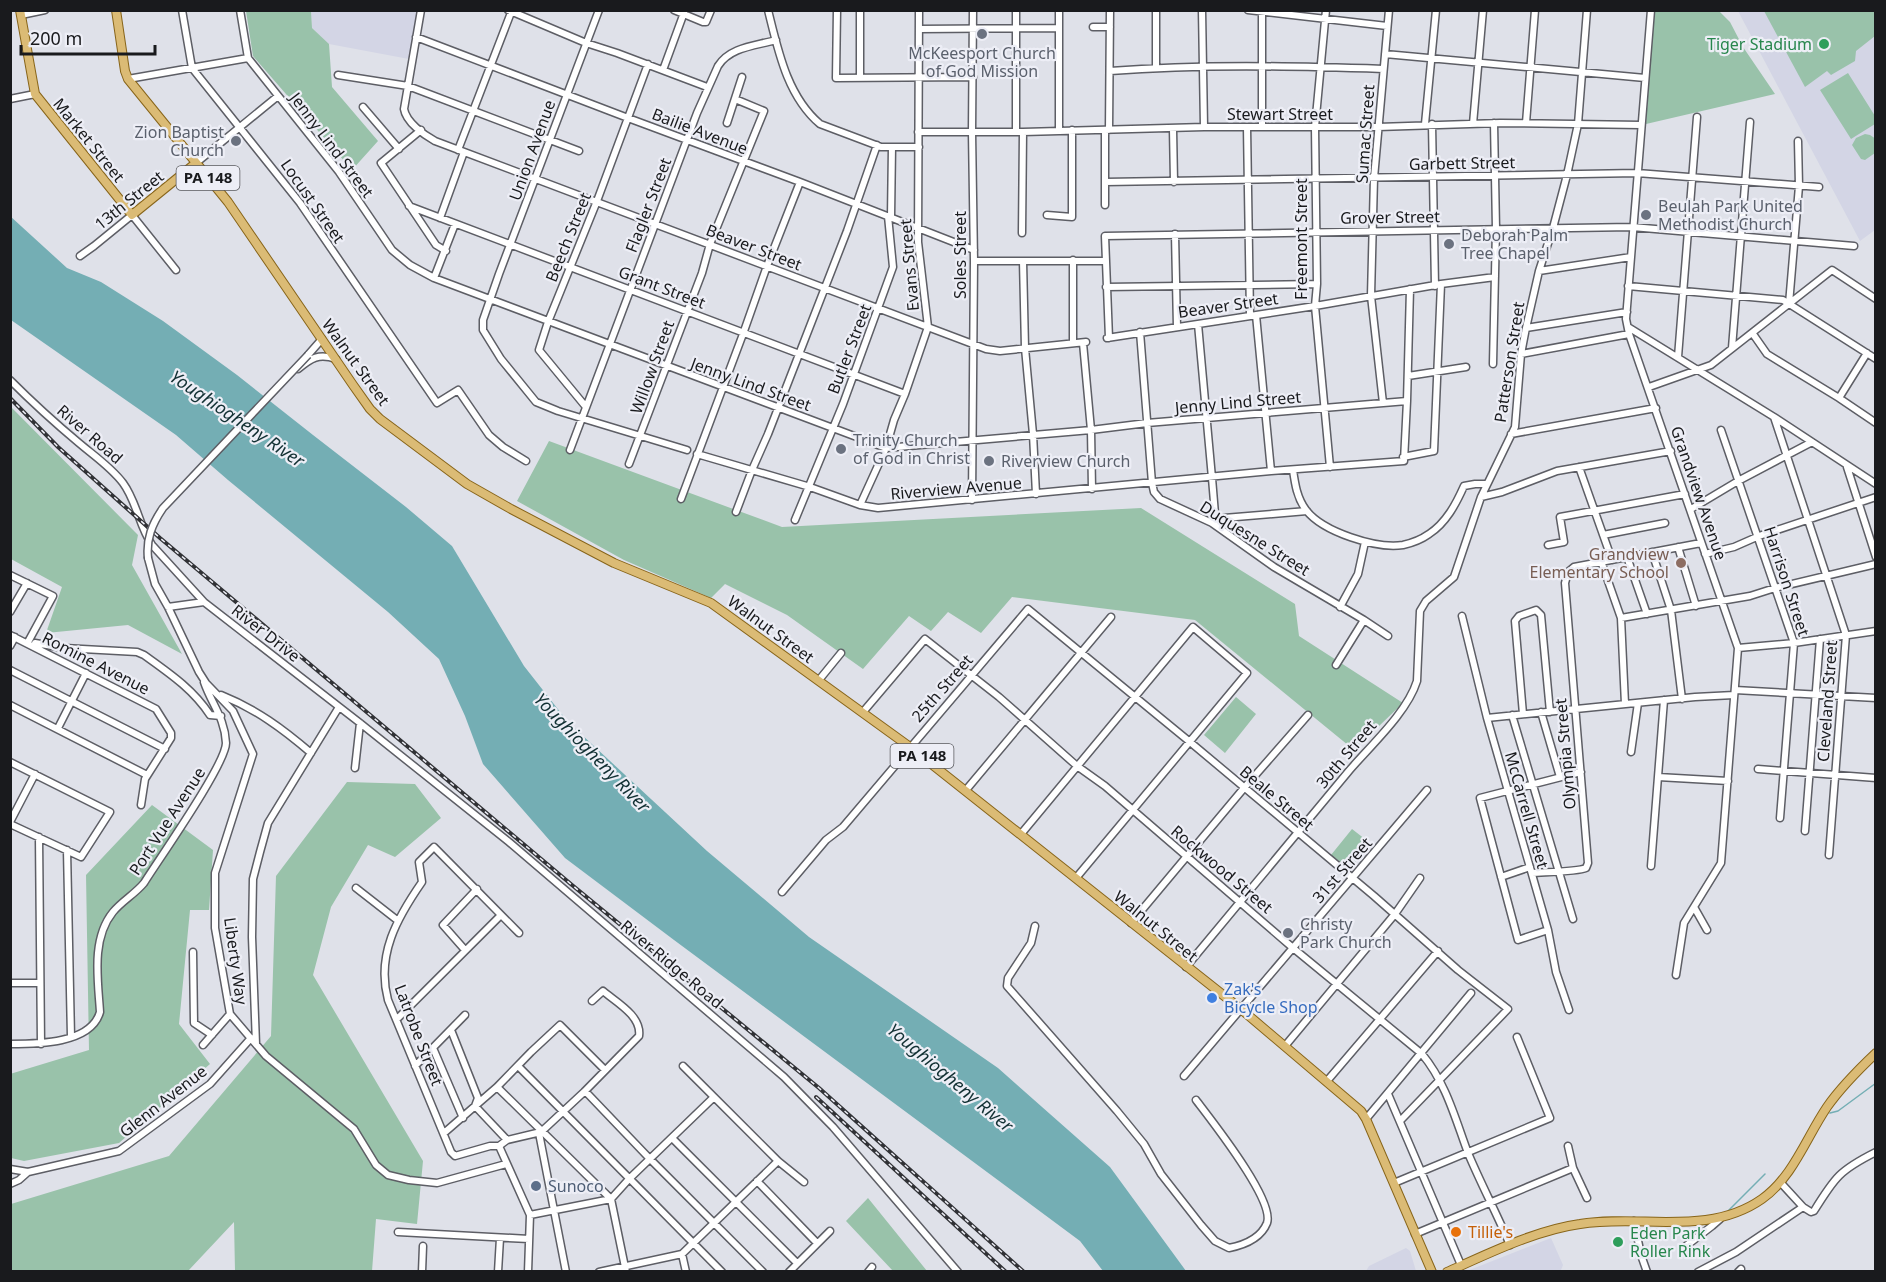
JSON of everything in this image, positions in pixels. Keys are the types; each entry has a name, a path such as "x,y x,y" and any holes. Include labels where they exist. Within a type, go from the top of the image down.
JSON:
{"main road":[{"name":"Walnut Street","path":"116,10 128,79 250,232 375,414 467,484 614,563 711,603 910,747 1242,1010 1327,1081 1366,1119 1432,1272"},
{"name":"Market Street","path":"20,13 35,94 132,215"},
{"name":"13th Street","path":"132,215 196,163"},
{"path":"1447,1272 1510,1245 1578,1224 1607,1221 1699,1221 1720,1219 1747,1208 1781,1183 1828,1106 1842,1087 1875,1053"}],"street":[{"path":"20,13 45,10"},
{"name":"Locust Street","path":"182,10 192,68 300,203 437,403 458,390 489,435 526,461"},
{"name":"Jenny Lind Street","path":"240,10 249,58 339,172 392,250 410,265 434,278 548,322 886,448 1407,401"},
{"path":"421,10 404,109 405,116 421,130 381,163 436,245 446,251"},
{"name":"Union Avenue","path":"583,419 536,402 501,359 483,330 483,320 598,10"},
{"path":"674,10 706,22 711,10"},
{"path":"768,10 783,69 814,119 820,124 876,145 920,147"},
{"path":"837,10 837,78 973,77"},
{"path":"860,10 860,78"},
{"name":"Evans Street","path":"860,505 886,448 928,327 918,228 919,10"},
{"name":"Soles Street","path":"972,500 974,440 973,10"},
{"path":"1016,10 1022,233"},
{"path":"1059,10 1059,131"},
{"path":"1105,205 1110,10"},
{"path":"1156,10 1156,68"},
{"path":"1202,10 1204,127"},
{"path":"1248,10 1387,26"},
{"name":"Freemont Street","path":"1326,10 1314,127 1317,284 1315,306 1330,467"},
{"name":"Sumac Street","path":"1383,403 1371,296 1374,178 1389,10"},
{"path":"1436,10 1431,58 1429,124 1433,177 1433,230 1438,285 1438,371"},
{"path":"1473,124 1483,10"},
{"path":"1526,123 1535,10"},
{"name":"Patterson Street","path":"1469,536 1481,497 1511,434 1516,418 1521,354 1526,328 1539,271 1567,176 1578,124 1587,10"},
{"name":"Grandview Avenue","path":"1651,10 1632,227 1628,330 1738,648 1721,863 1684,923 1677,975"},
{"path":"440,218 474,112 511,11 586,43 707,87"},
{"path":"1262,11 1262,127"},
{"path":"663,70 684,12"},
{"path":"1093,27 1110,27"},
{"path":"919,29 1059,28"},
{"name":"Bailie Avenue","path":"416,37 801,182 974,250"},
{"name":"Flagler Street","path":"570,450 707,87 726,56 732,52 776,40"},
{"path":"1385,54 1645,78"},
{"path":"128,79 249,58"},
{"name":"Beech Street","path":"586,407 539,350 648,64"},
{"path":"1110,71 1262,66 1383,69"},
{"path":"338,75 408,86 579,151"},
{"path":"727,123 742,77"},
{"path":"10,99 35,94"},
{"name":"13th Street","path":"196,163 278,96"},
{"name":"Willow Street","path":"629,464 702,273 710,244 764,111 735,99"},
{"path":"363,107 399,149"},
{"path":"1678,357 1697,117"},
{"path":"1732,348 1750,122"},
{"path":"1493,364 1496,229 1494,123"},
{"name":"Stewart Street","path":"918,132 1204,127 1378,127 1494,123 1641,125"},
{"path":"1247,127 1250,285 1263,384 1271,471"},
{"path":"1173,129 1174,182"},
{"name":"Beaver Street","path":"421,130 429,138 461,151 972,344 996,351 1085,343 1091,430"},
{"path":"1047,215 1072,217 1072,130"},
{"path":"1789,304 1799,186 1798,141"},
{"path":"736,512 856,205 876,145"},
{"name":"Butler Street","path":"795,520 833,428 893,267 890,216 892,147"},
{"name":"Garbett Street","path":"1105,182 1567,176 1637,173 1819,188"},
{"path":"681,499 767,266 801,182"},
{"name":"Grant Street","path":"409,206 905,394"},
{"name":"13th Street","path":"80,256 132,215"},
{"name":"Market Street","path":"132,215 176,270"},
{"path":"434,278 455,224"},
{"name":"Grover Street","path":"1106,261 1105,236 1175,234 1632,227 1854,246"},
{"path":"1175,234 1177,327"},
{"path":"1539,271 1631,257"},
{"path":"1073,260 1073,343"},
{"path":"974,261 1106,261 1107,287 1317,284"},
{"path":"1023,261 1025,348 1036,494"},
{"path":"1649,387 1711,365 1832,270 1875,299"},
{"name":"Beaver Street","path":"1107,287 1108,338 1495,277"},
{"path":"1628,286 1783,300 1875,359"},
{"path":"1404,459 1410,289"},
{"path":"1526,328 1627,312"},
{"path":"1198,324 1215,514 1212,523"},
{"path":"1521,354 1628,330 1699,370 1875,484"},
{"path":"1140,332 1152,483"},
{"path":"1753,333 1767,354 1875,423"},
{"path":"310,356 322,339"},
{"path":"1839,398 1867,353"},
{"path":"310,356 326,356 336,359"},
{"name":"Liberty Way","path":"310,356 286,378 163,508 148,539 148,558 154,584 203,678 232,711 253,754 215,873 215,928 230,1014 284,1072 354,1130 376,1165 388,1174 409,1180 437,1183 506,1164"},
{"path":"1408,376 1466,367"},
{"name":"Riverview Avenue","path":"698,454 810,487 860,505 878,508 1404,459 1434,451 1438,371"},
{"name":"River Road","path":"10,380 115,473 124,485 149,540 204,602"},
{"path":"1511,434 1656,408"},
{"name":"Cleveland Street","path":"1774,417 1846,635 1829,855"},
{"path":"583,419 687,450"},
{"path":"1091,430 1092,489"},
{"name":"Harrison Street","path":"1721,430 1794,643 1780,818"},
{"path":"1691,509 1812,442"},
{"path":"1481,497 1502,492 1557,471 1671,451"},
{"path":"1846,466 1875,557"},
{"path":"1579,467 1612,560"},
{"path":"1293,470 1296,490 1306,511 1322,523 1365,542 1395,545 1406,544 1430,534 1444,522 1464,486 1487,484"},
{"name":"Duquesne Street","path":"1152,483 1154,492 1160,499 1212,523 1274,567 1388,636"},
{"path":"1548,545 1564,542 1560,517 1685,494"},
{"path":"1705,554 1734,547 1759,536 1875,497"},
{"path":"1212,523 1224,518 1306,511"},
{"path":"1603,535 1665,523"},
{"name":"30th Street","path":"1186,967 1405,707 1417,681 1420,611 1426,601 1454,577 1469,536"},
{"path":"1340,606 1358,573 1365,542"},
{"path":"1625,704 1621,618 1601,561 1701,543"},
{"path":"1678,547 1696,606"},
{"path":"1652,552 1671,610 1682,699"},
{"path":"1627,557 1647,614"},
{"name":"Olympia Street","path":"1501,876 1531,870 1581,871 1588,863 1565,583 1568,572 1574,567 1601,561"},
{"path":"1621,618 1750,596 1875,564"},
{"path":"10,574 53,596 28,642"},
{"path":"10,612 27,583"},
{"path":"168,607 204,602"},
{"name":"River Drive","path":"204,602 339,707"},
{"name":"Beale Street","path":"1028,609 1395,914 1458,970 1508,1009 1440,1081"},
{"name":"25th Street","path":"782,892 825,840 843,826 1028,609"},
{"path":"1523,714 1515,621 1519,616 1536,610 1541,615 1550,712"},
{"name":"McCarrell Street","path":"1462,616 1486,718 1548,930 1556,972 1569,1011"},
{"path":"966,790 1111,617"},
{"path":"1336,665 1364,620"},
{"path":"1021,834 1193,627 1247,673 1076,878"},
{"path":"1738,648 1875,632"},
{"path":"10,646 13,636"},
{"name":"Romine Avenue","path":"13,636 156,709 172,735 165,749"},
{"name":"Rockwood Street","path":"863,712 925,639 1025,719 1077,766 1422,1054 1433,1067 1440,1081 1456,1117 1468,1153 1510,1245"},
{"path":"1805,831 1820,639"},
{"name":"Romine Avenue","path":"28,642 58,647 136,652 144,655 185,684 210,715 220,716"},
{"path":"819,680 841,654"},
{"path":"10,670 165,749 147,775 141,805"},
{"path":"58,729 86,673"},
{"name":"Port Vue Avenue","path":"10,1044 41,1044 71,1037 86,1030 98,1018 100,1012 96,959 107,921 112,913 136,893 144,883 222,759 226,744 220,716 203,678"},
{"path":"1486,718 1735,693 1790,693 1875,698"},
{"path":"218,694 255,711 283,729 311,753"},
{"path":"1651,866 1664,700"},
{"path":"1631,752 1638,703"},
{"path":"10,705 147,775"},
{"path":"253,1041 256,1005 252,937 253,879 268,822 339,707"},
{"name":"River Ridge Road","path":"339,707 508,842 784,1077 833,1127 958,1272"},
{"path":"1541,712 1560,777"},
{"path":"1131,923 1308,715"},
{"path":"1512,715 1573,919"},
{"path":"355,768 360,723"},
{"path":"10,762 35,774 110,812 81,857 10,823 35,774"},
{"path":"1758,769 1875,778"},
{"path":"1548,930 1518,940 1480,798 1581,772"},
{"path":"1658,777 1728,781"},
{"name":"31st Street","path":"1184,1076 1427,790"},
{"path":"39,837 41,1044"},
{"name":"Latrobe Street","path":"477,890 434,847 419,862 422,882 397,920 387,951 385,988 451,1152 455,1156 490,1146 499,1146"},
{"path":"68,850 71,1037"},
{"path":"1285,1046 1395,914 1420,878"},
{"path":"356,888 397,920"},
{"path":"465,950 443,925 477,890 519,933"},
{"path":"1694,907 1707,930"},
{"path":"396,1019 501,915"},
{"path":"1035,926 1031,943 1008,978 1007,986 1144,1144 1161,1174 1215,1241 1229,1248 1242,1245 1260,1234 1267,1223 1268,1214 1264,1202 1229,1144 1196,1100"},
{"path":"1327,1081 1438,951"},
{"path":"193,952 194,1023 212,1035"},
{"path":"10,982 40,983"},
{"path":"528,1272 530,1215 499,1146 507,1140 540,1133 563,1113 639,1036 640,1029 637,1022 603,991 592,1000"},
{"path":"1366,1119 1471,993"},
{"path":"203,1045 230,1014"},
{"path":"415,1066 465,1015"},
{"path":"444,1133 497,1087 560,1025 605,1070"},
{"path":"451,1030 478,1098 476,1106"},
{"path":"1394,1184 1550,1118 1517,1037"},
{"name":"Glenn Avenue","path":"10,1184 28,1172 119,1151 210,1084 253,1041"},
{"path":"433,1048 463,1118"},
{"path":"518,1066 723,1272"},
{"path":"683,1066 777,1161 804,1182"},
{"path":"1400,1121 1440,1081"},
{"path":"497,1087 540,1133 611,1199 626,1269"},
{"path":"585,1091 763,1272"},
{"path":"1388,1094 1461,1265"},
{"path":"530,1215 611,1199 714,1097"},
{"path":"476,1106 507,1140"},
{"path":"540,1133 566,1272"},
{"path":"672,1138 797,1263"},
{"path":"1568,1146 1573,1168 1587,1197"},
{"path":"1781,1183 1803,1207 1809,1212 1814,1211 1836,1177 1854,1162 1875,1152"},
{"path":"599,1272 626,1269 682,1254 777,1161"},
{"path":"1415,1234 1573,1168"},
{"path":"10,1170 28,1172"},
{"path":"757,1181 817,1243"},
{"path":"1698,1272 1736,1252 1803,1207"},
{"path":"1682,1249 1720,1219"},
{"path":"1634,1221 1644,1270"},
{"path":"789,1272 830,1231"},
{"path":"398,1232 529,1239"},
{"path":"498,1272 500,1238"},
{"path":"422,1272 423,1246"},
{"path":"682,1254 687,1272"}],"shaded area":[{"path":"311,11 417,11 409,59 329,44 312,28"},
{"path":"1738,11 1875,11 1875,230 1860,241"},
{"path":"1551,1238 1563,1265 1559,1271 1467,1271"},
{"path":"1406,1248 1410,1251 1416,1271 1366,1271 1369,1266"}],"green space":[{"path":"246,11 311,11 312,28 329,44 332,87 378,141 352,170 253,56"},
{"path":"1654,11 1719,11 1730,22 1743,47 1775,94 1646,124"},
{"name":"Tiger Stadium","path":"1764,11 1875,11 1875,36 1856,51 1855,61 1831,75 1827,71 1805,87"},
{"path":"1848,73 1875,116 1875,124 1851,139 1820,90"},
{"path":"1865,134 1876,139 1875,153 1865,160 1861,159 1852,145 1856,138"},
{"path":"11,407 138,535 132,565 182,654 128,625 46,633 62,587 11,559"},
{"path":"549,441 782,527 1141,508 1295,604 1299,636 1403,703 1354,750 1195,620 1012,597 981,633 948,612 931,631 909,616 863,669 787,615 725,584 711,598 624,560 517,501"},
{"path":"1236,697 1256,714 1225,753 1204,735"},
{"path":"347,782 415,784 441,818 395,857 368,845 331,907 313,975 423,1161 417,1224 376,1219 372,1271 235,1271 234,1222 188,1271 11,1272 11,1204 169,1156 271,1036 276,876"},
{"path":"152,805 213,850 209,910 190,910 179,1024 210,1064 119,1143 24,1161 11,1158 10,1074 89,1050 86,875"},
{"path":"1352,829 1370,843 1350,869 1331,855"},
{"path":"868,1198 927,1271 893,1271 846,1221"}],"water":[{"name":"Youghiogheny River","path":"10,216 67,268 101,282 163,321 237,375 406,507 452,546 524,666 568,722 707,851 809,937 998,1068 1110,1167 1186,1271 1103,1271 1080,1241 565,858 483,764 465,716 439,659 388,612 176,435 11,320"}],"waterway":[{"path":"1830,1113 1838,1111 1876,1083"},
{"path":"1728,1211 1765,1174"}],"railway":[{"path":"10,398 58,447 160,538 572,885 819,1088 1024,1272"},
{"path":"816,1097 1006,1272"}],"place":[{"name":"McKeesport Church of God Mission","path":"982,34"},
{"name":"Tiger Stadium","path":"1824,44"},
{"name":"Zion Baptist Church","path":"236,141"},
{"name":"Beulah Park United Methodist Church","path":"1646,215"},
{"name":"Deborah Palm Tree Chapel","path":"1449,244"},
{"name":"Trinity Church of God in Christ","path":"841,449"},
{"name":"Riverview Church","path":"989,461"},
{"name":"Grandview Elementary School","path":"1681,563"},
{"name":"Christy Park Church","path":"1288,933"},
{"name":"Zak's Bicycle Shop","path":"1212,998"},
{"name":"Sunoco","path":"536,1186"},
{"name":"Tillie's","path":"1456,1232"},
{"name":"Eden Park Roller Rink","path":"1618,1242"}]}
